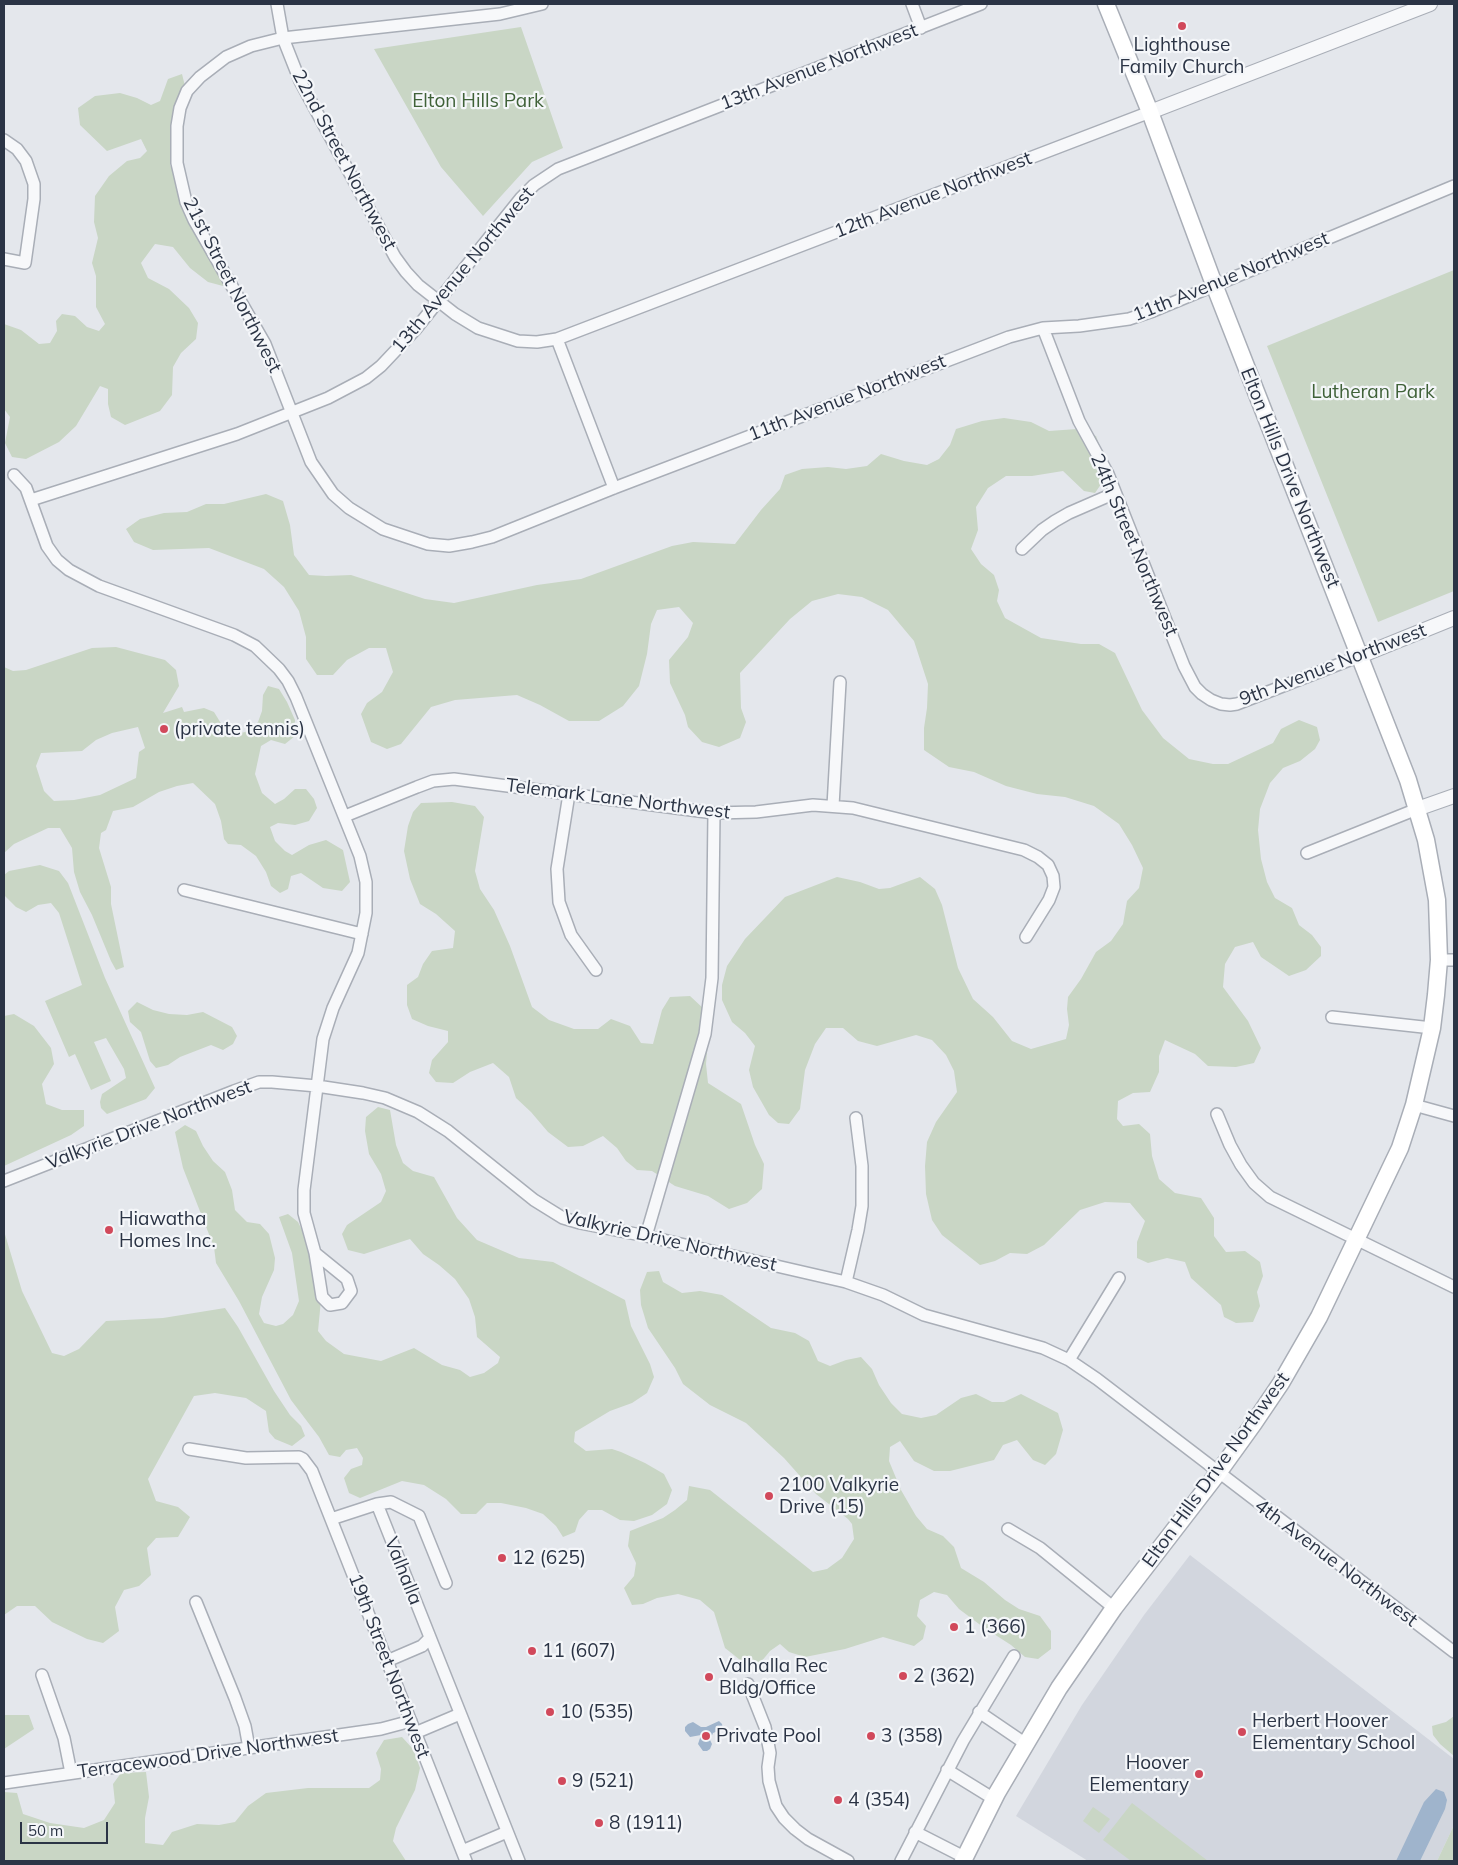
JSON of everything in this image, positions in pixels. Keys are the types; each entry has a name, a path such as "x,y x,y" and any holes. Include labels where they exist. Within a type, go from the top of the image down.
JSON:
{"main road":[{"name":"Elton Hills Drive Northwest","path":"964,1859 994,1798 1059,1688 1114,1608 1218,1473 1281,1383 1319,1317 1400,1148 1414,1105 1446,960 1426,840 1408,780 1215,286 1150,112 1106,4"}],"street":[{"name":"22nd Street Northwest","path":"277,4 283,38 300,81 395,257 412,279 438,302"},
{"name":"21st Street Northwest","path":"292,413 257,328 194,220 181,183 176,144 180,108 187,91 213,66 237,51 283,38 500,14 542,4"},
{"path":"912,4 921,28"},
{"name":"13th Avenue Northwest","path":"31,500 237,434 328,398 366,378 395,352 438,302 521,198 534,185 558,169 981,4"},
{"name":"12th Avenue Northwest","path":"438,302 478,328 498,336 518,341 537,342 557,339 1430,4"},
{"path":"4,140 17,149 26,161 34,184 34,198 25,263 4,259"},
{"name":"11th Avenue Northwest","path":"292,413 311,462 333,494 365,520 397,534 428,544 449,546 472,542 492,537 992,342 1043,328 1079,326 1129,319 1154,311 1454,186"},
{"name":"24th Street Northwest","path":"1043,328 1079,421 1108,474 1184,666 1195,686 1211,700"},
{"path":"557,339 614,488"},
{"path":"14,475 26,488 46,546 57,560 69,570 99,586 234,634 256,646 268,657 288,681 296,697 345,816 360,856 366,882 366,913 355,961 333,1008 325,1031 320,1059 304,1190 304,1213 315,1253"},
{"path":"1022,549 1042,530 1055,521 1115,493"},
{"name":"9th Avenue Northwest","path":"1211,700 1230,705 1237,704 1454,618"},
{"path":"833,806 840,682"},
{"name":"Telemark Lane Northwest","path":"345,816 425,784 454,779 714,813 756,812 812,805 853,808 1024,850 1038,857 1048,865 1053,876 1054,887 1049,900 1026,937"},
{"path":"569,794 557,869 559,902 571,935 596,970"},
{"path":"1308,853 1454,796"},
{"path":"646,1236 705,1034 712,978 714,813"},
{"path":"184,890 362,934"},
{"path":"1332,1017 1432,1028"},
{"name":"Valkyrie Drive Northwest","path":"4,1181 247,1086 272,1082 363,1093 400,1104 418,1112 448,1131 534,1200 555,1214 580,1223 646,1236 846,1282 883,1295 924,1315 1033,1345 1069,1360 1097,1379 1218,1473"},
{"path":"1414,1105 1454,1116"},
{"path":"1217,1114 1241,1166 1254,1183 1270,1197 1454,1287"},
{"path":"846,1282 862,1206 862,1166 856,1118"},
{"path":"1069,1360 1119,1278"},
{"name":"19th Street Northwest","path":"189,1449 246,1458 298,1457 304,1459 312,1470 464,1856"},
{"name":"4th Avenue Northwest","path":"1218,1473 1454,1652"},
{"name":"Valhalla","path":"331,1519 377,1504 391,1502 419,1516 446,1582"},
{"name":"Valhalla","path":"377,1504 519,1861"},
{"path":"1008,1529 1040,1548 1114,1608"},
{"path":"196,1602 235,1698 245,1726 249,1748"},
{"path":"387,1661 422,1646 430,1638"},
{"path":"901,1861 947,1770 979,1712 1014,1656"},
{"path":"42,1675 64,1738 71,1773"},
{"path":"748,1684 765,1727 770,1753 769,1781 772,1795 781,1813 795,1829 808,1839 848,1861"},
{"path":"979,1712 1026,1744"},
{"path":"415,1732 460,1714"},
{"name":"Terracewood Drive Northwest","path":"4,1783 381,1729 411,1721"},
{"path":"947,1770 994,1798"},
{"path":"464,1856 508,1832"},
{"path":"915,1832 964,1859"}],"shaded area":[{"name":"Herbert Hoover Elementary School","path":"1190,1555 1454,1759 1454,1825 1437,1861 1088,1861 1016,1816 1082,1705 1144,1615"}],"green space":[{"name":"Elton Hills Park","path":"521,27 563,148 532,162 483,216 441,167 374,49"},
{"path":"182,74 185,86 170,165 226,273 223,286 208,282 190,268 173,247 155,244 141,263 148,278 169,289 189,308 198,323 196,339 181,353 173,367 172,395 160,411 125,425 111,417 108,404 108,389 100,386 76,426 59,442 26,459 12,457 5,443 10,417 4,409 4,324 21,330 39,344 50,343 57,331 56,321 62,314 75,316 87,327 99,331 105,324 96,307 96,276 92,263 98,238 94,222 95,196 109,176 127,161 140,158 147,151 141,139 107,151 80,125 78,108 95,96 120,93 151,105 160,101 168,79"},
{"name":"Lutheran Park","path":"1454,270 1454,591 1378,622 1267,346"},
{"path":"1004,418 1031,422 1049,431 1077,429 1096,436 1108,474 1095,493 1084,491 1063,471 1032,476 1006,476 988,488 976,507 978,530 971,549 981,564 994,575 999,590 997,601 1005,618 1041,638 1081,644 1099,644 1115,653 1142,710 1163,738 1189,759 1213,764 1228,764 1273,743 1281,729 1299,720 1317,727 1320,740 1315,749 1300,761 1283,768 1270,783 1260,809 1258,830 1261,859 1267,882 1275,898 1292,908 1299,925 1312,935 1321,947 1321,956 1306,970 1289,976 1261,957 1253,942 1235,947 1225,964 1223,987 1248,1021 1261,1048 1254,1063 1236,1067 1208,1066 1195,1054 1165,1040 1159,1056 1159,1072 1150,1092 1133,1093 1118,1101 1117,1119 1123,1126 1139,1124 1150,1134 1152,1156 1159,1179 1175,1193 1201,1198 1214,1218 1214,1236 1226,1252 1245,1251 1260,1262 1263,1276 1257,1292 1260,1306 1253,1322 1236,1323 1224,1317 1221,1305 1191,1278 1185,1262 1167,1258 1148,1263 1137,1258 1137,1242 1145,1221 1130,1203 1105,1202 1080,1210 1044,1245 1027,1254 1010,1253 995,1261 980,1265 942,1235 932,1220 926,1194 925,1166 927,1142 936,1122 957,1092 954,1071 946,1055 932,1040 916,1035 877,1046 858,1041 843,1028 826,1028 815,1044 805,1070 800,1109 789,1124 778,1123 769,1115 753,1087 749,1070 755,1046 745,1033 732,1022 722,1000 722,985 727,966 745,939 785,897 837,877 860,882 879,889 890,888 920,877 935,889 942,905 958,968 973,999 993,1017 1012,1041 1031,1049 1066,1039 1069,1025 1068,997 1081,979 1096,952 1111,941 1123,924 1127,901 1139,888 1143,868 1132,845 1119,824 1094,806 1065,797 1037,794 1006,786 974,772 949,767 924,750 928,684 914,641 888,610 862,597 838,594 812,601 790,619 740,673 741,708 746,722 740,738 719,747 702,742 688,727 685,715 670,683 669,660 688,637 693,623 679,607 657,610 651,624 647,654 639,686 623,706 599,721 569,721 517,695 455,700 431,707 401,744 387,749 371,742 361,714 367,703 382,692 393,672 386,648 369,648 347,660 333,675 317,675 306,659 306,637 299,611 284,587 264,569 209,548 153,550 134,542 126,529 140,519 164,513 187,512 206,504 224,504 266,494 283,501 290,525 294,555 309,575 351,575 425,599 454,603 537,585 581,579 672,546 693,542 735,544 780,489 785,475 802,469 828,467 846,469 867,466 881,454 927,465 939,459 950,445 956,429 982,421"},
{"path":"116,647 165,660 176,670 179,686 163,713 182,707 184,712 204,708 214,712 222,725 233,735 245,732 258,722 262,711 263,695 268,686 279,689 295,720 295,736 285,744 271,740 261,746 255,774 262,793 275,804 295,789 306,789 314,799 317,808 309,821 295,825 278,823 270,827 275,841 292,855 309,845 326,840 343,850 350,882 342,891 323,888 301,873 291,876 288,889 280,893 271,886 266,872 256,856 241,845 228,844 224,839 221,821 215,804 193,783 159,792 133,807 113,811 106,830 101,833 99,848 111,887 111,904 124,967 116,970 80,892 74,872 72,848 60,828 48,828 14,844 4,853 4,667 13,671 26,670 92,648","holes":["138,727 145,748 139,752 136,778 100,795 74,800 54,801 44,791 36,766 41,753 82,751 96,740 112,733"]},
{"path":"452,802 475,806 484,817 475,871 480,889 494,910 510,946 532,1007 549,1020 574,1029 598,1029 611,1019 630,1026 641,1043 653,1044 662,1010 670,997 690,996 704,1009 709,1030 706,1064 708,1083 741,1104 755,1145 764,1164 762,1189 747,1203 729,1209 708,1196 675,1186 652,1171 637,1170 603,1136 583,1146 568,1147 548,1132 516,1098 509,1077 493,1063 470,1072 453,1083 436,1082 429,1073 432,1060 448,1042 448,1031 428,1026 412,1019 407,1005 407,985 418,977 423,964 432,951 453,948 455,931 436,914 420,904 410,879 404,851 408,826 413,812 421,803"},
{"path":"40,865 59,871 68,883 105,978 155,1088 146,1099 107,1114 101,1108 102,1094 126,1078 124,1069 106,1038 94,1042 111,1081 91,1090 75,1054 69,1057 45,1001 82,985 59,913 51,903 38,905 26,912 16,907 4,895 4,875 9,871"},
{"path":"137,1002 153,1010 169,1014 187,1015 203,1012 232,1027 237,1036 233,1044 223,1050 211,1045 180,1057 168,1065 156,1068 150,1061 141,1032 130,1022 128,1011"},
{"path":"14,1014 34,1026 51,1048 54,1064 42,1084 46,1104 62,1110 84,1110 84,1126 71,1135 4,1166 4,1016"},
{"path":"378,1107 390,1110 396,1145 403,1163 413,1171 434,1177 457,1218 477,1240 519,1258 553,1262 625,1300 631,1326 650,1364 654,1377 647,1393 632,1403 610,1411 575,1432 574,1442 586,1451 612,1449 621,1452 664,1474 672,1490 667,1504 652,1515 634,1521 620,1520 602,1510 588,1510 579,1520 575,1532 563,1537 556,1526 543,1514 501,1503 487,1503 476,1514 461,1514 446,1499 424,1485 402,1481 360,1498 349,1493 344,1478 351,1469 362,1465 363,1458 357,1448 346,1450 340,1457 329,1455 319,1437 291,1400 239,1301 216,1263 214,1247 183,1168 175,1132 185,1125 196,1131 213,1161 225,1172 232,1190 235,1210 247,1222 260,1224 269,1234 275,1258 274,1270 262,1297 259,1314 264,1323 276,1326 283,1324 293,1315 299,1301 292,1253 279,1217 288,1214 298,1222 307,1240 321,1300 318,1331 326,1341 344,1354 381,1361 414,1348 442,1365 460,1370 470,1377 484,1373 498,1363 500,1357 477,1337 475,1317 469,1299 455,1279 423,1254 410,1239 364,1254 348,1250 342,1234 347,1225 381,1202 386,1191 381,1174 369,1154 365,1131 366,1117"},
{"path":"4,1231 22,1291 52,1353 64,1356 79,1349 106,1321 163,1318 225,1308 238,1327 274,1391 290,1415 301,1426 305,1436 292,1446 275,1439 269,1432 266,1411 246,1398 215,1393 194,1396 148,1479 156,1501 178,1507 190,1517 178,1537 156,1538 147,1548 151,1575 139,1586 124,1590 115,1607 119,1631 103,1643 87,1639 52,1622 35,1606 17,1606 4,1615"},
{"path":"659,1271 663,1282 682,1293 700,1291 722,1295 771,1328 795,1333 809,1341 818,1361 830,1366 861,1357 872,1369 879,1385 891,1403 902,1414 921,1418 936,1415 961,1398 976,1394 992,1402 1004,1402 1021,1394 1058,1413 1063,1430 1056,1454 1045,1465 1033,1460 1017,1440 1003,1445 994,1460 950,1471 934,1471 914,1461 900,1441 890,1447 889,1461 901,1490 916,1516 927,1529 943,1536 954,1547 961,1568 984,1582 1019,1609 1040,1616 1051,1631 1051,1649 1038,1659 1025,1657 959,1609 947,1595 934,1592 920,1600 917,1616 926,1626 923,1639 914,1646 883,1637 845,1649 805,1657 789,1652 780,1644 770,1651 761,1662 749,1667 725,1648 714,1612 700,1600 678,1594 657,1598 643,1604 632,1605 624,1588 634,1576 636,1563 628,1546 630,1531 663,1518 675,1510 687,1500 689,1486 710,1490 813,1572 827,1569 842,1558 854,1539 852,1524 848,1519 816,1494 784,1458 746,1423 710,1405 683,1384 675,1368 648,1328 641,1305 640,1290 647,1272"},
{"path":"4,1715 29,1715 34,1729 4,1749"},
{"path":"1454,1716 1454,1756 1433,1735 1432,1726 1446,1722"},
{"path":"402,1737 413,1749 420,1768 415,1790 396,1828 393,1841 406,1861 4,1861 4,1792 17,1793 23,1814 50,1823 84,1828 104,1820 115,1803 113,1784 121,1773 146,1772 149,1797 145,1818 145,1843 163,1845 172,1832 197,1824 219,1825 235,1822 248,1806 266,1793 308,1788 369,1788 380,1780 381,1769 376,1753 384,1740"},
{"path":"1132,1803 1208,1861 1131,1861 1103,1840"},
{"path":"1093,1807 1110,1819 1099,1833 1083,1821"},
{"path":"1454,1825 1454,1861 1437,1861"}],"water":[{"name":"Private Pool","path":"719,1721 723,1729 713,1733 710,1740 712,1744 707,1751 703,1751 698,1744 701,1735 690,1737 685,1731 685,1727 693,1722 701,1727 706,1727"},
{"path":"1436,1789 1444,1792 1447,1800 1445,1809 1420,1861 1396,1861 1424,1802"}],"place":[{"name":"Lighthouse Family Church","path":"1182,26"},
{"name":"(private tennis)","path":"164,729"},
{"name":"Hiawatha Homes Inc.","path":"109,1230"},
{"name":"2100 Valkyrie Drive (15)","path":"769,1496"},
{"name":"12 (625)","path":"502,1558"},
{"name":"1 (366)","path":"954,1627"},
{"name":"11 (607)","path":"532,1651"},
{"name":"2 (362)","path":"903,1676"},
{"name":"Valhalla Rec Bldg/Office","path":"709,1677"},
{"name":"10 (535)","path":"550,1712"},
{"name":"Herbert Hoover Elementary School","path":"1242,1732"},
{"name":"Private Pool","path":"706,1736"},
{"name":"3 (358)","path":"871,1736"},
{"name":"Hoover Elementary","path":"1199,1774"},
{"name":"9 (521)","path":"562,1781"},
{"name":"4 (354)","path":"838,1800"},
{"name":"8 (1911)","path":"599,1823"}]}
